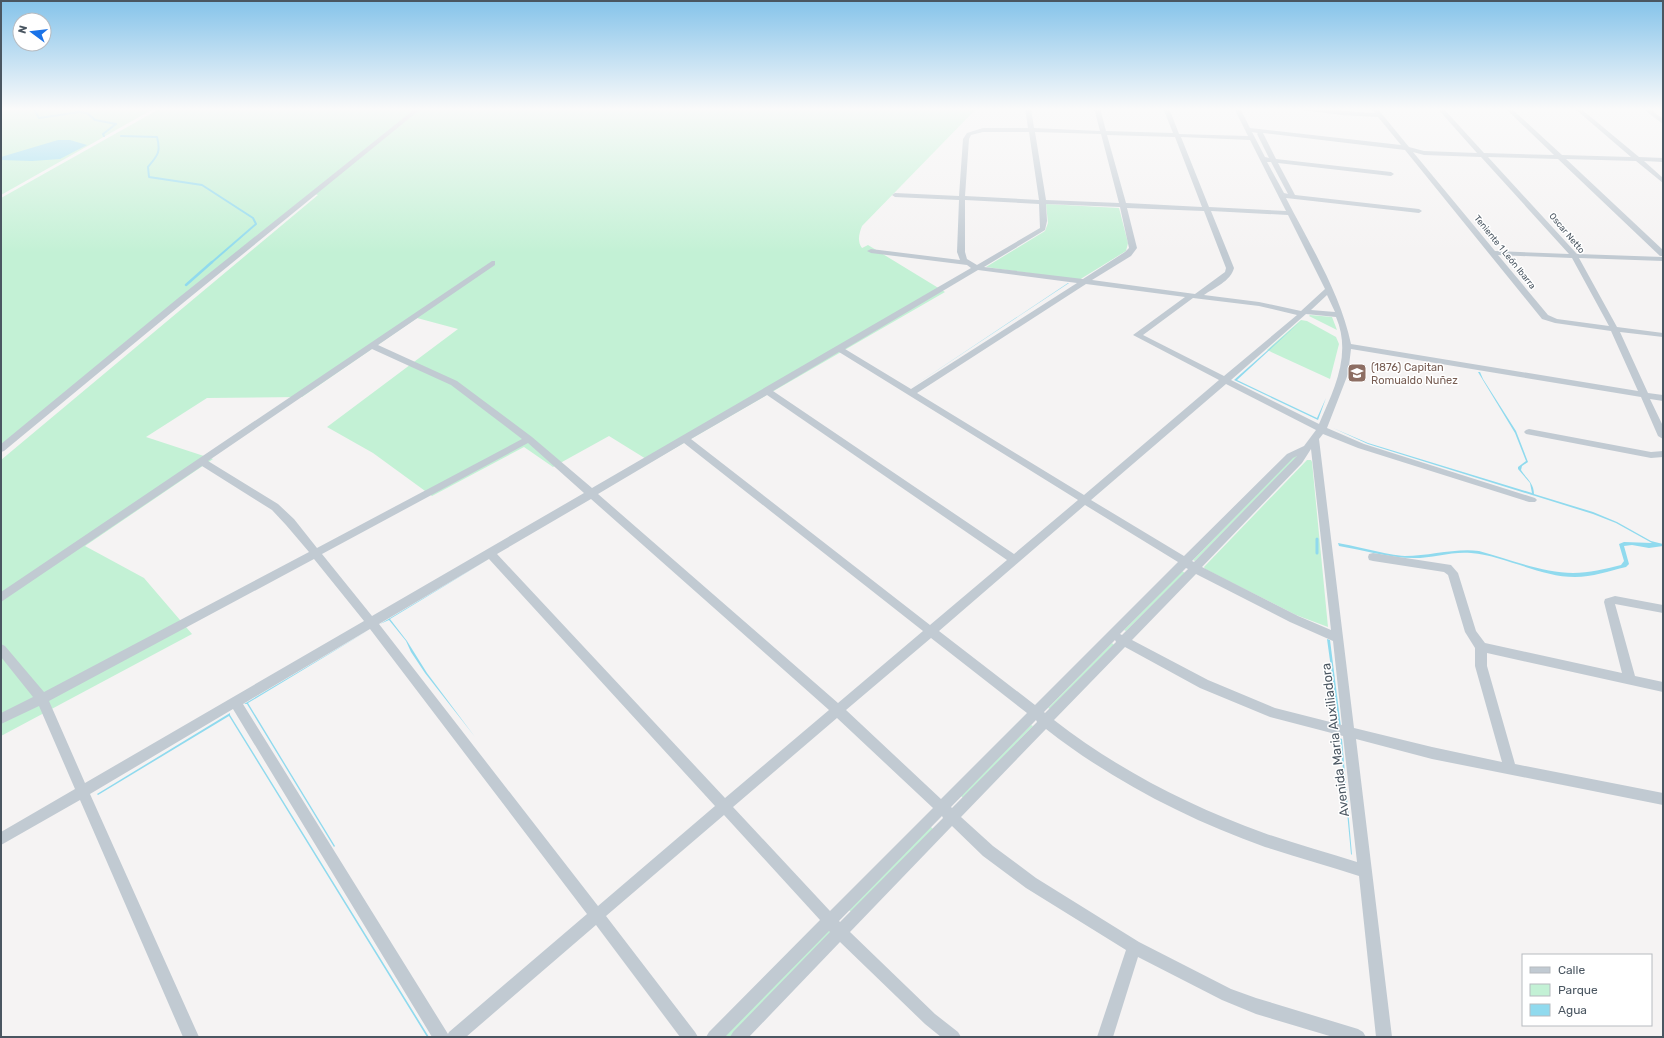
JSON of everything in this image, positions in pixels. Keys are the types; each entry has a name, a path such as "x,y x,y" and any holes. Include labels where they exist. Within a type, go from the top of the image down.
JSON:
{"street":[{"path":"1,449 359,156"},
{"path":"965,156 962,198 962,252 964,260 972,266"},
{"path":"1,839 839,349 972,266 1043,230 1044,222 1042,202 1035,156"},
{"path":"911,393 1128,254 1133,248 1110,156"},
{"path":"1186,156 1230,268 1225,277 1137,335 1226,379 1315,439 1361,446 1532,500"},
{"path":"1270,156 1292,196"},
{"name":"Teniente 1 León Ibarra","path":"1413,156 1547,318 1663,335"},
{"name":"Oscar Netto","path":"1485,156 1574,255 1614,328 1663,436"},
{"path":"1560,156 1663,254"},
{"path":"1571,156 1663,160"},
{"path":"1634,156 1663,181"},
{"path":"1262,159 1391,174"},
{"path":"714,1037 1113,635 1190,565 1299,461 1315,439 1344,374 1347,346 1342,321 1329,289 1262,159"},
{"path":"894,195 1290,213"},
{"path":"1281,195 1419,212"},
{"path":"871,251 1084,282 1259,304 1303,313 1339,315"},
{"path":"1492,253 1663,259"},
{"path":"1,598 492,263"},
{"path":"454,1037 1226,379 1329,289"},
{"path":"371,345 435,372 454,383 529,439 837,710 988,851 1031,883 1134,946 1227,995 1256,1006 1358,1037"},
{"path":"1347,346 1663,398"},
{"path":"839,349 1190,565 1288,616 1338,638"},
{"path":"767,391 1014,560"},
{"path":"1530,432 1651,455 1663,454"},
{"path":"1,719 42,699 316,554 529,439"},
{"path":"685,439 1065,736 1130,779 1203,815 1265,840 1365,871"},
{"name":"Avenida Maria Auxiliadora","path":"1315,439 1384,1037"},
{"path":"201,461 275,507 290,522 371,622 690,1037"},
{"path":"490,553 840,932 930,1019 953,1037"},
{"path":"1373,557 1447,568 1453,573 1471,632 1481,647 1481,666 1510,769"},
{"path":"738,1037 1124,641 1190,565"},
{"path":"1630,680 1608,602 1615,600 1663,609"},
{"path":"1113,635 1204,684 1244,702 1285,717 1432,753 1663,799"},
{"path":"1481,647 1663,687"},
{"path":"1,649 42,699 191,1037"},
{"path":"235,702 441,1037"},
{"path":"1105,1037 1134,946"}],"green space":[{"path":"1,156 69,156 1,195"},
{"path":"75,156 358,156 1,447 1,198"},
{"path":"361,156 930,156 862,226 859,235 859,243 862,248 868,245 945,292 651,462 609,436 553,467 524,447 432,496 373,453 327,427 458,329 417,318 302,397 207,398 146,437 213,459 85,546 144,578 192,634 1,736 1,460 318,195 315,194"},
{"path":"1046,204 1119,208 1128,243 1126,251 1079,280 986,267 1045,231 1048,223"},
{"path":"1309,316 1332,317 1337,330"},
{"path":"1301,320 1307,321 1336,337 1339,344 1330,379 1267,350"},
{"path":"1296,454 1299,455 1195,561 1193,560"},
{"path":"1307,460 1311,460 1312,462 1328,627 1296,615 1205,569 1204,567"},
{"path":"1182,571 1185,573 1126,631 1124,630"},
{"path":"1112,643 1114,645 1050,709 1048,708"},
{"path":"1031,725 1033,726 963,798 961,796"},
{"path":"930,826 933,829 851,912 849,910"},
{"path":"828,930 831,932 731,1037 722,1037"}],"water":[{"path":"65,156 60,159 32,161 1,160 1,157"},
{"path":"1068,283 1069,283 912,387"},
{"path":"1302,320 1237,380 1317,418 1326,398 1318,420 1234,380"},
{"path":"1478,372 1480,372 1516,431 1528,462 1522,466 1521,470 1531,484 1534,494 1593,512 1617,522 1651,541 1663,544 1663,546 1649,548 1632,545 1624,546 1629,564 1626,567 1594,575 1575,577 1549,574 1497,558 1471,553 1457,553 1421,558 1405,558 1339,546 1338,543 1405,556 1452,551 1479,551 1550,571 1579,573 1591,572 1621,565 1624,561 1619,544 1624,542 1652,543 1616,523 1593,514 1368,444 1333,428 1368,443 1532,493 1530,483 1518,469 1518,467 1526,461 1515,433"},
{"path":"489,559 390,619 407,641 427,673 475,737 425,673 411,652 406,641 389,620 380,624"},
{"path":"369,630 248,703 335,846 334,847 247,704 244,704"},
{"path":"1327,639 1330,640 1341,727 1339,726"},
{"path":"230,713 429,1037 427,1037 229,716 98,795 97,794"},
{"path":"1340,738 1342,739 1352,855 1351,854"}],"waterway":[{"path":"156,156 148,167 149,177 202,185 253,218 256,224 211,263"},
{"path":"186,285 212,262"},
{"path":"1317,539 1317,553"}],"place":[{"name":"(1876) Capitan Romualdo Nuñez","path":"1357,373"}]}
